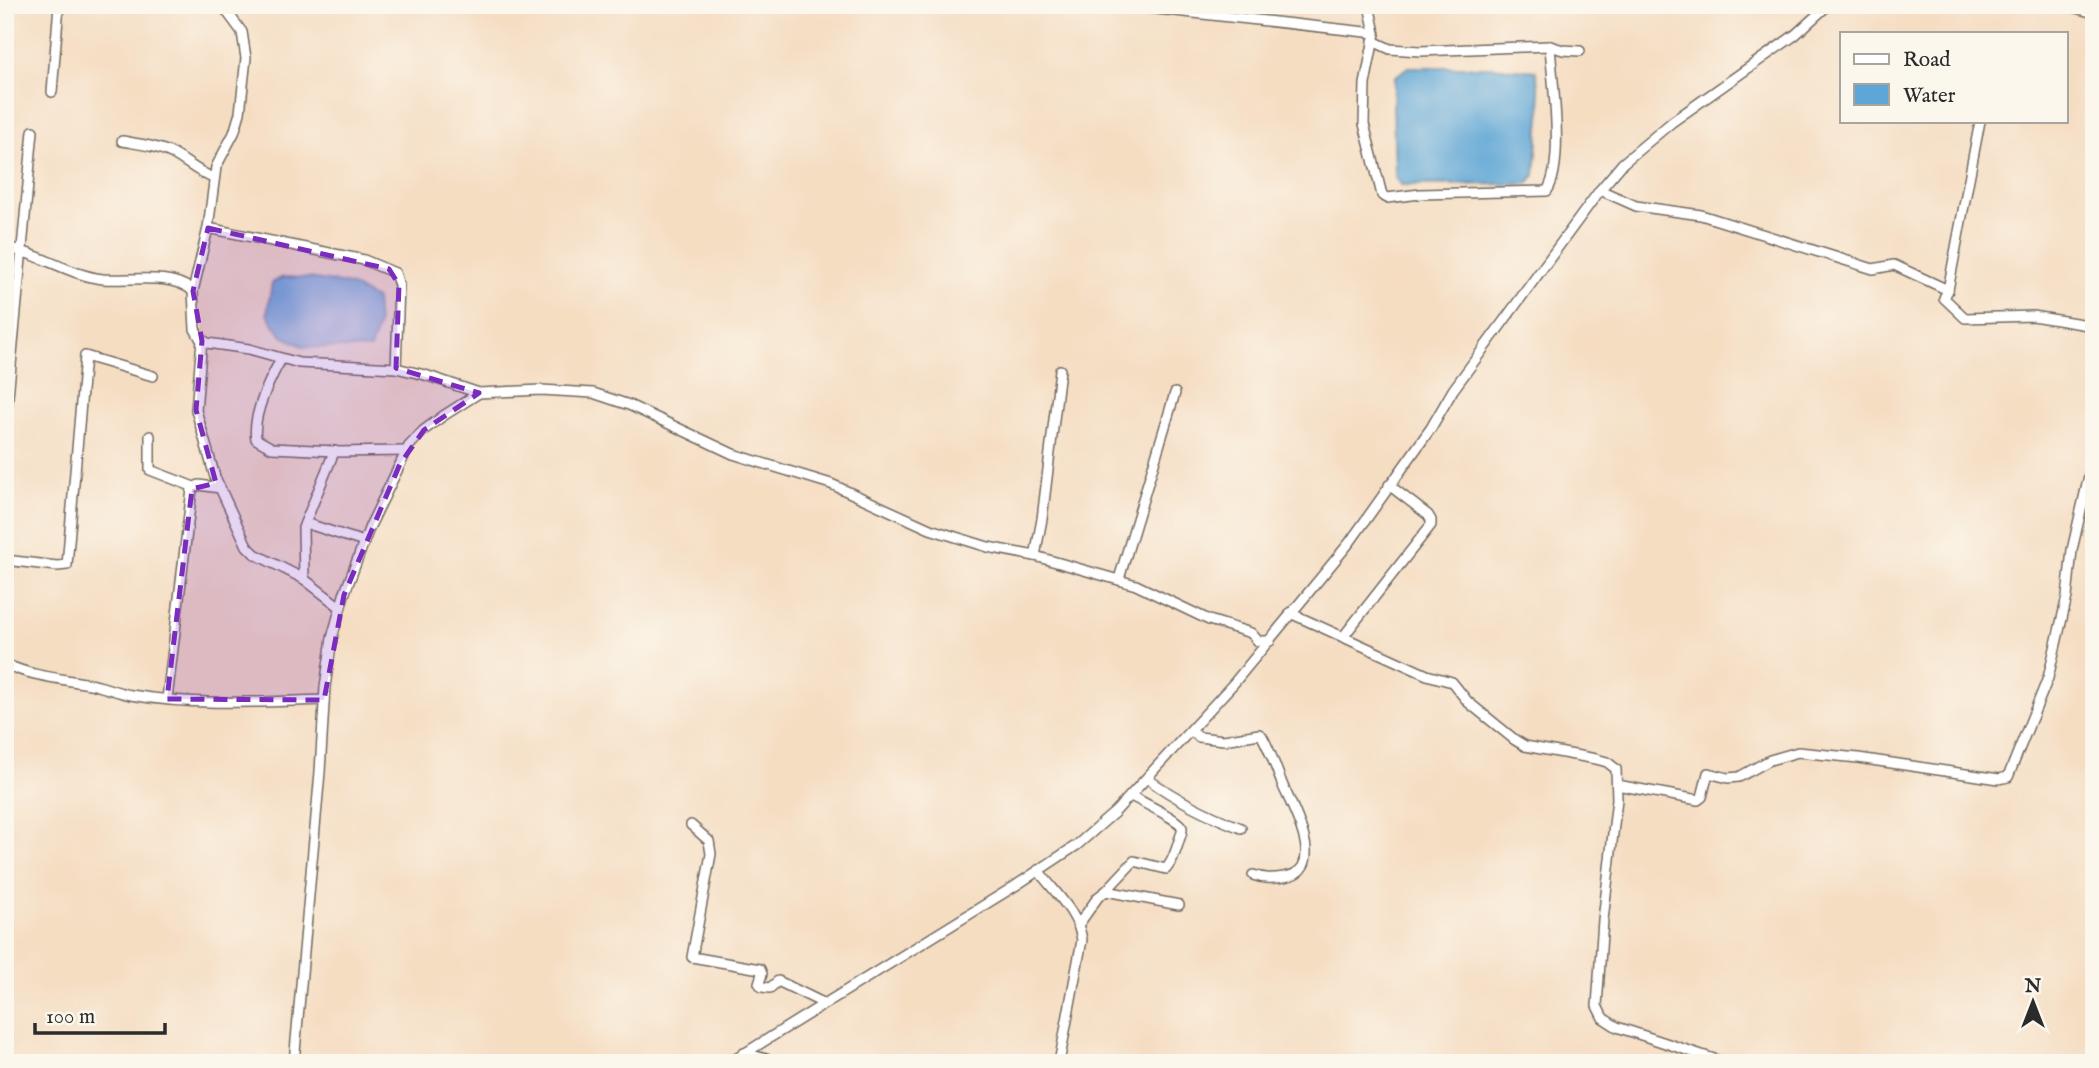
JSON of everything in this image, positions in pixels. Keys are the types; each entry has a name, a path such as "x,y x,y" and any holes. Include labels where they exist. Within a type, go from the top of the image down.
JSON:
{"street":[{"path":"52,92 59,5"},
{"path":"222,5 242,32 246,58 237,125 213,178 208,228 192,291 195,329 202,340 196,410 220,488 247,546 256,554 304,579 340,607"},
{"path":"1120,5 1374,37 1390,49 1420,51 1550,46 1580,51"},
{"path":"1369,5 1374,37 1364,95 1364,124 1382,195 1387,198 1420,194 1547,191 1554,172 1556,152 1550,46"},
{"path":"729,1063 1093,833 1148,779 1191,731 1270,641 1290,612 1350,542 1431,428 1454,390 1600,190 1623,163 1672,122 1795,35 1828,5"},
{"path":"2065,5 2094,13"},
{"path":"1980,122 1948,290 1944,298 1965,318 2033,316 2094,326"},
{"path":"5,429 33,131"},
{"path":"122,141 173,154 195,171 213,178"},
{"path":"1600,190 1636,206 1701,215 1873,269 1894,265 1948,290"},
{"path":"208,228 363,260 395,273 399,285 396,368"},
{"path":"5,247 23,251 94,278 167,281 184,285 192,291"},
{"path":"202,340 249,349 281,359 320,365 396,368 479,394 541,390 593,393 629,405 733,454 831,484 930,529 988,547 1035,556 1119,579 1151,590 1209,620 1251,633 1258,641 1270,641"},
{"path":"5,560 66,565 85,356 153,376"},
{"path":"281,359 264,394 255,432 256,439 272,448 407,451"},
{"path":"1035,556 1060,370"},
{"path":"1119,579 1175,393"},
{"path":"294,1063 324,700 332,638 340,607 364,542 407,451 424,430 479,394"},
{"path":"150,436 150,470 194,487 220,488"},
{"path":"304,579 305,523 335,451"},
{"path":"1617,785 1698,800 1702,797 1708,773 1728,778 1739,777 1770,760 1798,752 1999,779 2008,777 2048,678 2067,597 2073,550 2094,454"},
{"path":"1343,637 1431,526 1428,515 1389,485"},
{"path":"167,699 194,487"},
{"path":"305,523 364,542"},
{"path":"1290,612 1427,675 1452,682 1468,702 1525,746 1607,762 1615,769 1617,785 1597,1006 1603,1018 1617,1027 1726,1063"},
{"path":"5,664 44,677 87,683 128,695 245,703 324,700"},
{"path":"1191,731 1199,737 1224,740 1259,734 1276,761 1283,786 1303,832 1305,862 1303,868 1292,876 1266,880 1253,875"},
{"path":"1148,779 1176,799 1241,828"},
{"path":"1079,924 1098,897 1134,861 1166,869 1173,859 1182,829 1181,823 1131,796"},
{"path":"691,825 709,841 711,854 692,957 760,969 762,974 759,983 762,987 770,988 778,981 823,1003"},
{"path":"1038,870 1079,924 1081,951 1059,1063"},
{"path":"1106,891 1179,905"},
{"path":"744,1053 781,1063"}],"highlighted area":[{"path":"208,228 389,269 399,285 396,368 479,393 424,430 400,464 344,595 324,700 167,699 192,489 216,483 196,410 202,341 193,291"}],"water":[{"path":"1408,67 1490,67 1536,71 1541,106 1535,175 1527,184 1401,185 1395,178 1393,102 1395,77"},
{"path":"283,277 310,278 350,285 376,299 378,326 370,349 304,347 281,335 267,314 272,283"}]}
